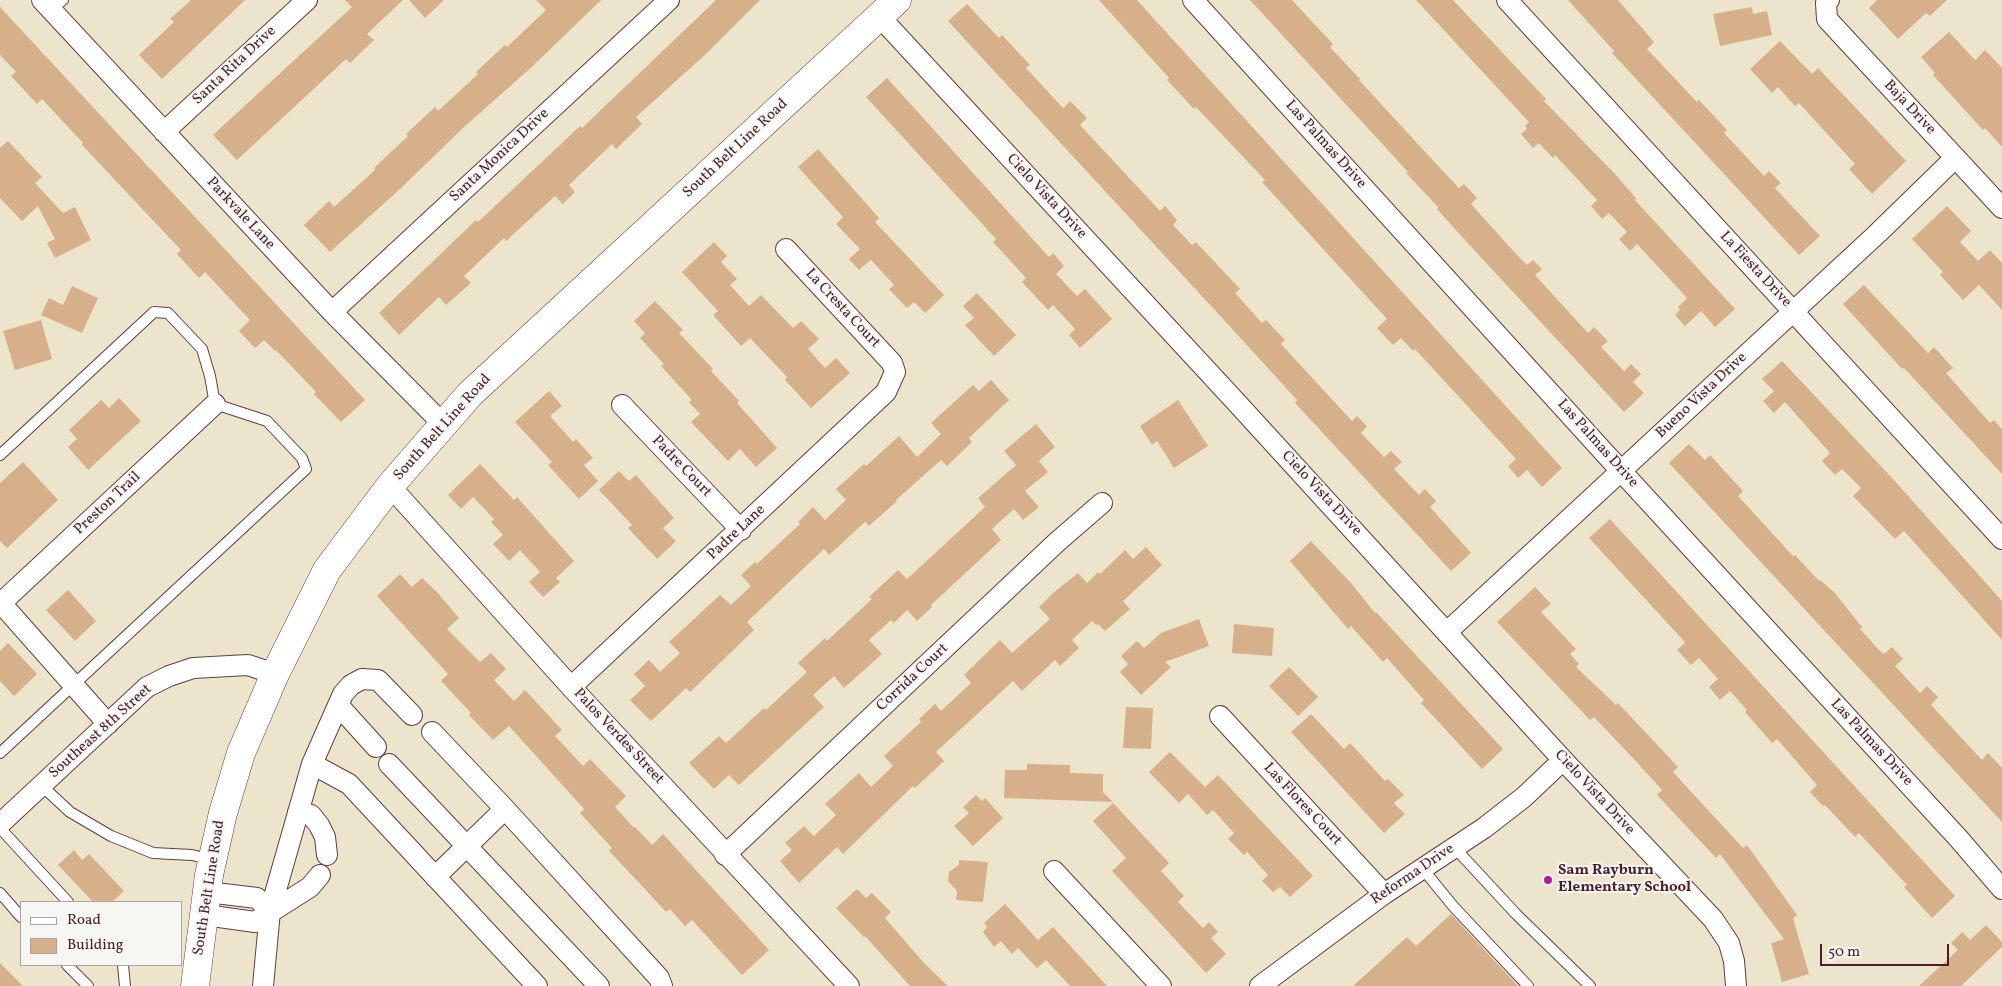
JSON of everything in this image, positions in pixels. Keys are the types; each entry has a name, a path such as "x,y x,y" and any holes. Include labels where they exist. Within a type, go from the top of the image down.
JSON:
{"main road":[{"name":"South Belt Line Road","path":"195,986 209,875 214,860 223,813 241,753 275,674 327,570 390,486 470,394 888,8"}],"street":[{"name":"Santa Rita Drive","path":"164,132 307,0"},
{"name":"Santa Monica Drive","path":"332,312 669,0"},
{"name":"Las Palmas Drive","path":"1193,0 2002,888"},
{"name":"La Fiesta Drive","path":"1507,0 2002,539"},
{"name":"Baja Drive","path":"1827,1 1827,20 2002,208"},
{"name":"Parkvale Lane","path":"52,3 164,132 332,312 443,424"},
{"name":"Cielo Vista Drive","path":"888,8 1447,632 1563,760 1713,919 1729,943 1734,961 1736,986"},
{"name":"Bueno Vista Drive","path":"1447,632 1793,312 1955,158"},
{"name":"La Cresta Court","path":"786,249 892,363 895,372"},
{"name":"Padre Lane","path":"572,687 886,392 895,372"},
{"name":"Preston Trail","path":"0,604 215,404"},
{"name":"Padre Court","path":"622,405 741,530"},
{"name":"Palos Verdes Street","path":"390,486 725,855 848,986"},
{"name":"Corrida Court","path":"725,855 1057,542 1102,503"},
{"path":"0,604 108,724"},
{"name":"Southeast 8th Street","path":"0,826 147,687 169,676 193,668 248,665 275,674"},
{"path":"263,986 270,911 312,764 343,694 350,685 362,679 372,678 382,683 412,715"},
{"path":"338,705 376,747"},
{"name":"Las Flores Court","path":"1220,716 1384,894"},
{"path":"432,732 659,978 662,986"},
{"name":"Reforma Drive","path":"1260,986 1384,894 1524,797 1563,760"},
{"path":"312,764 349,784 537,986"},
{"path":"390,764 599,986"},
{"path":"436,877 505,809"},
{"path":"298,812 311,815 319,825 325,836 327,855"},
{"path":"1054,871 1161,986"},
{"path":"206,904 254,922 310,887 320,875"}],"lane":[{"path":"0,455 154,312 168,313 202,349 210,376 215,404 267,421 302,458 306,469 0,753"},
{"path":"42,786 70,812 111,836 153,853 192,855 214,860"},
{"path":"0,826 67,901"},
{"path":"1454,847 1516,914 1590,986"},
{"path":"1422,868 1453,906 1528,986"},
{"path":"0,893 20,916"},
{"path":"68,966 88,986"},
{"path":"123,966 124,986"}],"building":[{"path":"191,0 245,0 162,79 139,55 174,22 170,19"},
{"path":"345,0 403,0 367,34 374,40 350,63 346,59 237,160 213,135 352,7"},
{"path":"409,0 444,0 425,18"},
{"path":"536,0 601,0 534,65 463,128 400,189 330,252 304,225 329,201 334,207 375,170 374,168 408,136 406,134 435,107 438,111 478,74 476,72 505,45 507,47 546,10"},
{"path":"716,0 760,0 706,54 636,117 642,124 616,149 612,144 569,185 575,192 563,204 555,196 506,241 504,238 464,276 471,283 446,305 439,297 399,335 379,313 476,220 478,222 580,126 582,128"},
{"path":"1099,0 1137,0 1562,468 1542,487 1527,470 1518,478 1508,466 1516,459 1415,349 1413,351 1401,338 1393,345 1377,328 1387,319 1262,182 1265,180 1196,107 1194,109 1167,80 1169,78"},
{"path":"1250,0 1292,0 1333,44 1330,47 1427,154 1459,188 1464,184 1477,198 1471,204 1517,255 1527,265 1533,260 1542,269 1535,275 1588,333 1594,327 1608,341 1601,347 1624,371 1631,364 1641,374 1633,382 1644,393 1624,412 1464,239 1437,209 1438,207 1406,173 1408,172"},
{"path":"1416,0 1453,0 1546,99 1544,101 1614,173 1636,198 1635,200 1735,309 1715,327 1701,311 1685,326 1675,315 1680,310 1678,307 1687,298 1637,244 1630,251 1619,239 1627,232 1609,213 1602,219 1591,206 1597,200 1555,155 1553,158 1539,143 1533,148 1521,134 1527,129 1525,126 1529,122"},
{"path":"1568,0 1618,0 1654,42 1647,49 1697,102 1699,100 1727,130 1724,133 1764,176 1769,171 1781,183 1775,188 1820,236 1799,255 1612,53 1614,51"},
{"path":"1877,0 1947,0 1930,16 1926,13 1898,39 1869,8"},
{"path":"967,4 999,38 1002,35 1030,65 1026,68 1063,108 1070,101 1087,118 1080,125 1160,211 1165,206 1177,220 1173,225 1192,245 1196,242 1240,289 1235,293 1262,323 1266,320 1285,340 1281,344 1352,421 1357,416 1367,426 1361,433 1384,457 1391,451 1402,462 1394,469 1419,495 1425,489 1436,501 1430,507 1471,553 1451,571 1295,403 1297,400 1235,332 948,21"},
{"path":"0,7 365,400 341,422 314,394 316,392 276,350 264,340 255,348 239,331 250,320 205,272 199,278 177,254 181,250 82,145 83,143 42,99 37,104 11,76 16,72 0,55"},
{"path":"1752,7 1753,14 1767,11 1772,35 1720,46 1713,14"},
{"path":"1949,32 1975,60 1985,50 2002,68 2002,147 1985,128 1983,130 1933,75 1935,73 1921,57"},
{"path":"1780,41 1812,74 1818,68 1906,161 1872,194 1849,169 1855,164 1799,103 1795,106 1778,87 1772,93 1750,69"},
{"path":"887,78 1049,257 1053,253 1064,266 1056,274 1077,296 1085,289 1112,319 1080,348 1069,335 1075,329 1053,305 1048,310 1022,282 1026,278 993,242 996,239 866,97"},
{"path":"8,141 42,177 35,183 63,213 75,207 91,240 55,258 47,243 55,239 38,206 22,221 0,198 0,148"},
{"path":"818,149 879,218 875,222 944,295 925,313 914,302 907,308 889,289 894,285 871,260 859,270 849,259 860,249 836,224 843,217 798,167"},
{"path":"1947,206 1971,231 1960,242 1978,261 1990,250 2002,263 2002,310 1979,285 1963,300 1940,275 1943,272 1912,239"},
{"path":"714,242 727,256 721,262 737,279 730,285 749,306 761,295 793,328 801,321 819,339 808,349 825,368 836,358 850,373 811,408 785,380 787,377 750,338 741,346 713,315 718,311 682,272"},
{"path":"1864,285 1928,353 1934,347 1953,368 1946,373 1990,423 1994,420 2002,429 2002,474 1843,304"},
{"path":"72,286 98,298 82,333 41,315 49,298 63,305"},
{"path":"977,293 1016,335 994,356 965,325 974,318 963,306"},
{"path":"655,301 683,330 679,333 713,369 711,371 739,401 737,403 777,448 756,467 740,449 728,461 691,422 700,414 689,402 692,400 661,366 664,364 640,338 645,333 634,321"},
{"path":"41,320 52,359 15,370 3,331"},
{"path":"1782,361 1893,479 2002,601 2002,640 1904,531 1895,539 1853,496 1861,488 1842,469 1835,475 1822,461 1830,453 1785,402 1774,413 1763,401 1774,391 1762,379"},
{"path":"991,380 1009,400 969,438 972,442 947,466 941,460 869,526 865,522 829,555 824,549 747,622 754,630 690,692 686,688 651,721 630,700 645,686 634,674 649,660 660,672 680,653 669,642 720,595 731,605 751,586 741,575 755,562 757,564 800,524 798,522 813,507 825,520 846,500 836,489 864,464 866,466 899,436 917,457 941,434 931,423 973,385 979,391"},
{"path":"549,391 562,406 550,416 573,442 576,439 593,458 584,465 598,481 579,499 548,465 552,462 515,422"},
{"path":"119,398 141,421 88,470 68,447 77,439 69,430 101,400 109,408"},
{"path":"1178,400 1208,446 1174,468 1157,441 1152,445 1140,426"},
{"path":"1036,424 1055,447 1039,461 1048,472 1025,491 1039,507 1023,520 1014,509 992,529 1001,540 931,605 932,607 917,621 907,610 894,623 891,620 869,640 882,654 844,688 834,676 813,695 824,707 739,785 729,775 714,789 689,763 719,736 726,743 764,708 766,710 807,672 798,663 825,638 827,641 872,599 869,597 898,570 907,579 985,507 978,498 1016,465 1004,451"},
{"path":"1689,444 1705,460 1710,455 1743,491 1738,496 1794,557 1795,555 1819,581 1834,592 1862,627 1860,629 1881,652 1884,654 1892,647 1903,659 1895,666 1920,693 1927,686 1938,697 1931,705 1982,760 1988,753 2002,768 2002,822 1669,463"},
{"path":"23,462 58,500 7,548 0,541 0,483"},
{"path":"480,464 514,500 517,497 574,561 556,578 560,582 543,597 529,582 540,572 520,550 509,561 493,544 503,535 491,522 494,519 473,497 461,509 448,495"},
{"path":"619,471 629,481 636,475 674,518 663,528 676,541 657,559 628,528 632,525 599,490"},
{"path":"1610,519 1955,896 1932,918 1904,887 1907,885 1859,833 1855,837 1810,792 1817,785 1777,739 1772,743 1745,712 1747,710 1730,691 1720,700 1709,687 1718,679 1699,658 1691,665 1677,650 1685,643 1684,641 1589,538"},
{"path":"1311,541 1351,583 1375,613 1503,749 1482,769 1421,703 1424,700 1387,658 1383,662 1351,626 1348,629 1290,561"},
{"path":"1146,547 1162,565 1123,601 1130,609 1105,631 1092,621 1072,640 1079,648 1060,666 1055,660 1022,691 1013,681 936,752 944,761 915,788 913,786 843,854 837,847 799,883 780,861 792,850 785,843 804,826 814,836 836,815 825,804 859,773 871,787 893,766 884,756 921,722 919,719 935,704 941,711 971,683 964,675 1000,640 1012,653 1050,619 1039,607 1053,593 1078,573 1087,583 1098,572 1100,574 1125,550 1133,559"},
{"path":"400,574 412,587 422,578 437,592 459,618 447,629 480,662 491,653 506,669 494,680 514,701 525,690 562,730 555,736 583,766 590,759 626,796 615,807 634,828 652,845 663,834 769,950 742,975 692,920 685,926 670,909 666,912 609,851 612,848 580,813 584,809 509,726 493,740 469,715 471,713 441,681 448,674 377,596"},
{"path":"1535,587 1551,604 1541,612 1576,649 1570,654 1579,664 1576,667 1616,705 1618,703 1678,767 1673,772 1743,848 1747,845 1797,915 1793,918 1809,974 1782,982 1771,943 1784,939 1720,854 1716,858 1657,795 1662,790 1631,756 1594,717 1590,720 1497,622"},
{"path":"68,590 96,621 75,641 46,610"},
{"path":"1199,619 1209,646 1165,662 1171,667 1141,695 1120,672 1128,664 1121,656 1137,641 1144,648 1161,633"},
{"path":"1234,624 1274,628 1272,656 1232,653"},
{"path":"8,643 37,674 14,696 0,681 0,651"},
{"path":"1289,667 1318,697 1298,716 1269,686"},
{"path":"1126,707 1153,708 1151,749 1123,748"},
{"path":"1311,714 1344,749 1350,743 1385,781 1388,779 1404,795 1394,803 1405,814 1384,833 1291,732"},
{"path":"1170,752 1205,787 1218,775 1313,876 1290,897 1280,887 1273,892 1262,881 1268,875 1247,852 1244,855 1228,839 1234,833 1213,810 1207,815 1188,794 1179,803 1149,772"},
{"path":"1027,764 1070,765 1070,773 1103,774 1103,792 1113,802 1004,798 1005,770 1027,770"},
{"path":"976,795 982,801 985,798 1003,818 973,846 954,826 969,813 963,807"},
{"path":"1113,803 1169,863 1161,871 1184,896 1178,902 1203,928 1209,922 1218,932 1211,938 1226,954 1206,973 1112,871 1126,858 1093,821"},
{"path":"74,850 82,860 89,854 124,891 113,901 92,901 58,865"},
{"path":"959,860 988,862 983,902 956,900 957,891 948,881 949,872 959,865"},
{"path":"857,889 866,898 872,893 891,912 885,918 924,963 948,986 910,986 865,936 836,908"},
{"path":"1005,904 1038,940 1053,927 1107,986 1070,986 1046,960 1037,968 1018,948 1012,954 1001,941 994,947 983,932 987,927 984,923"},
{"path":"1451,914 1518,986 1353,986 1407,937 1416,946"},
{"path":"1986,925 2002,942 2002,947 1961,986 1919,986 1958,950 1951,943 1962,932 1970,940"},
{"path":"0,963 23,986 0,986"}],"place":[{"name":"Sam Rayburn Elementary School","path":"1548,880"}]}
